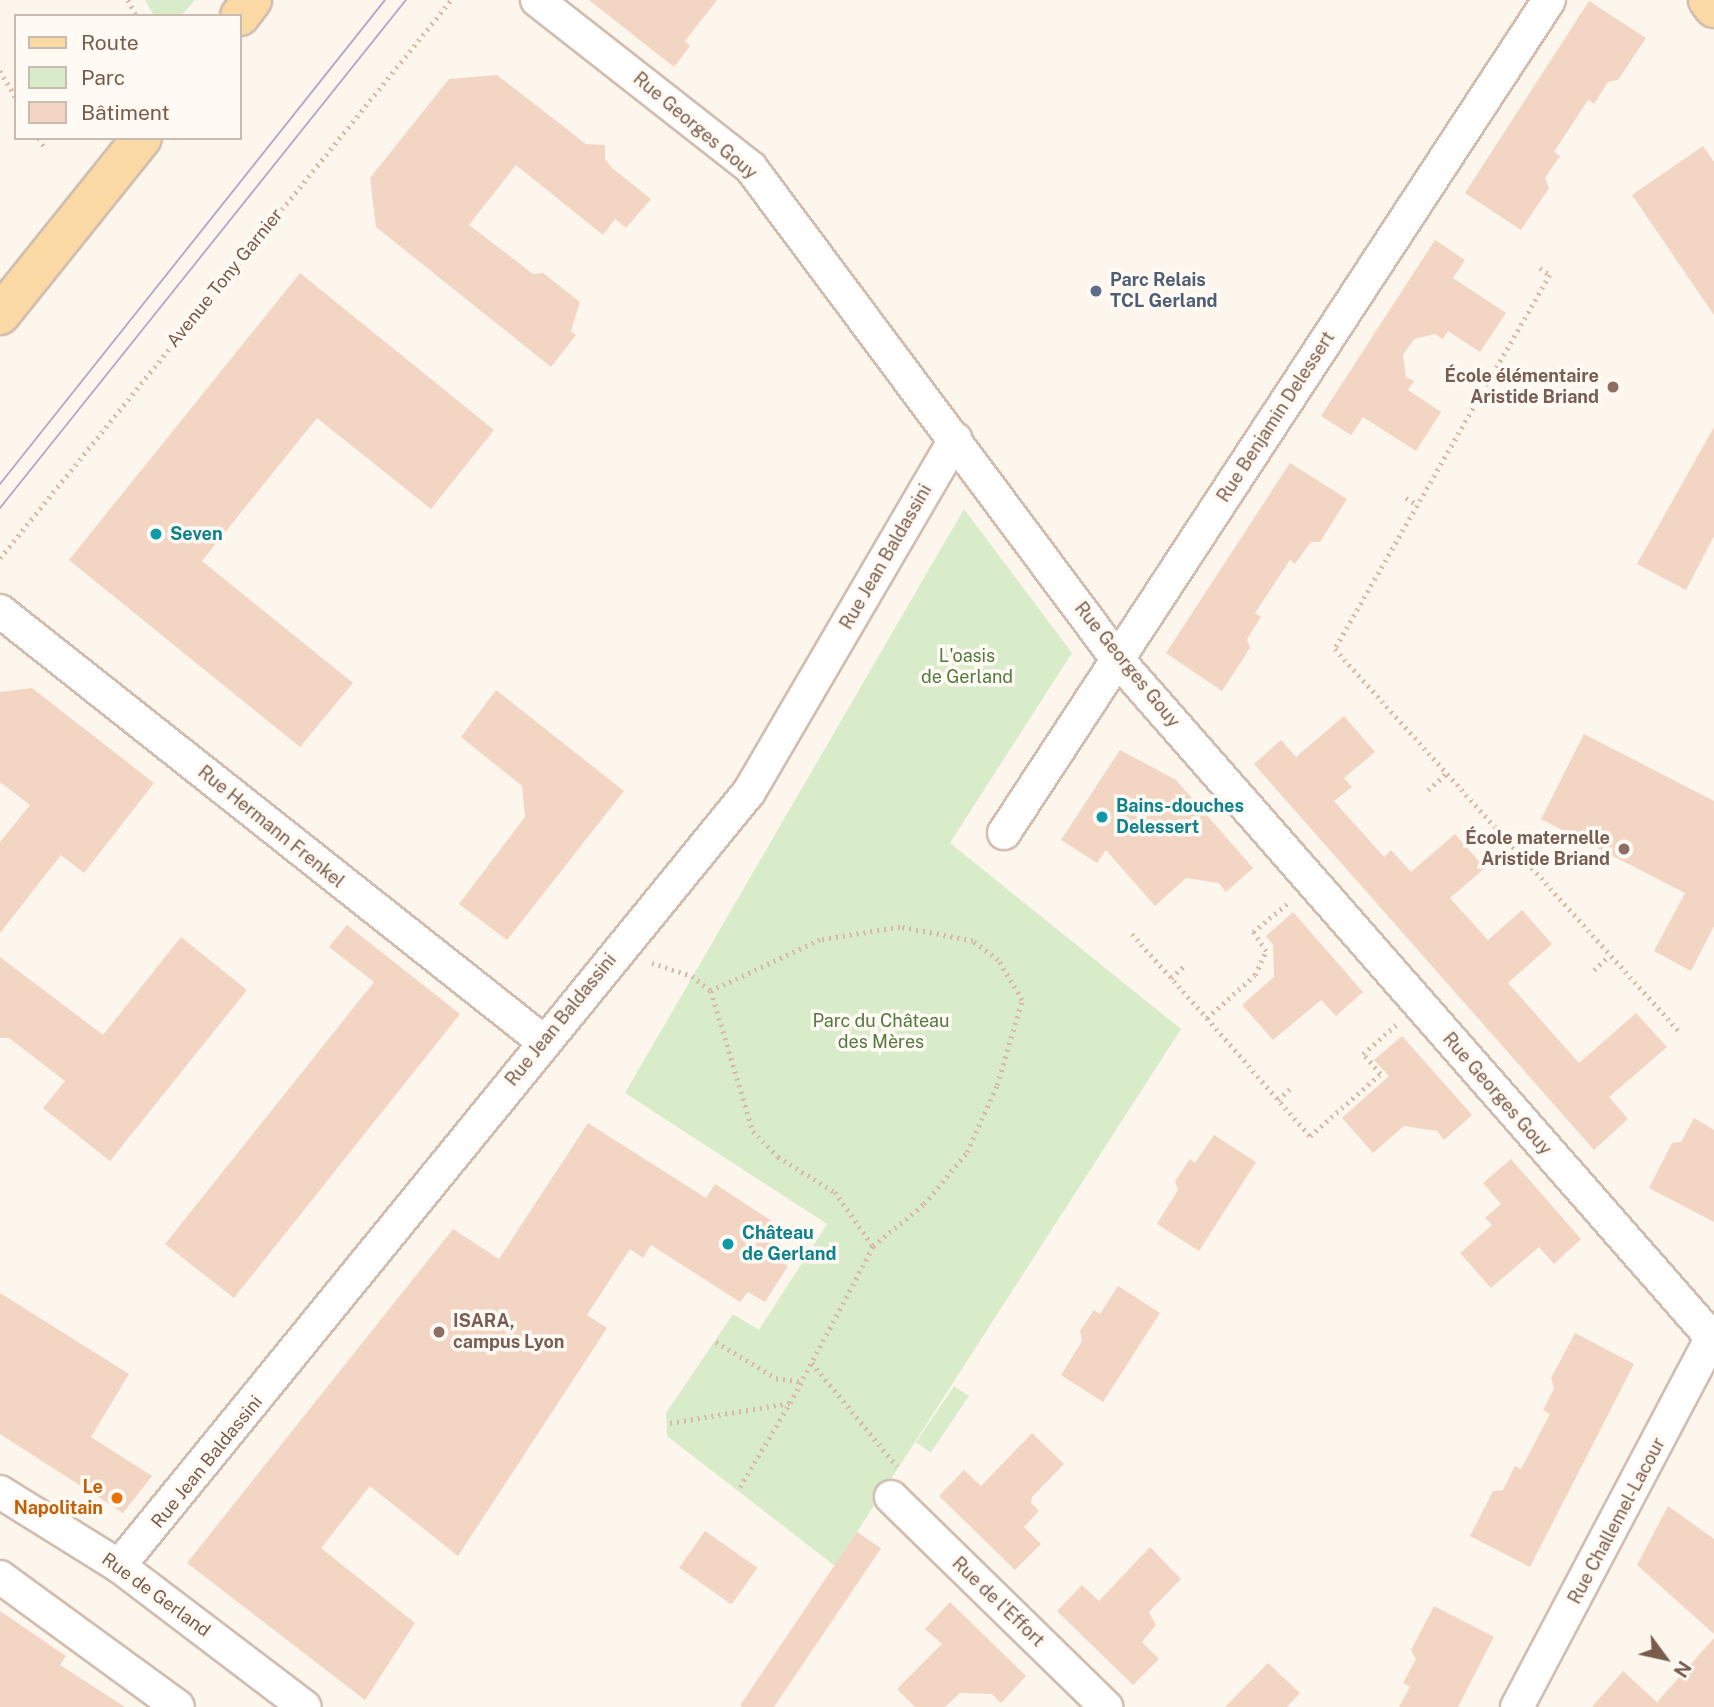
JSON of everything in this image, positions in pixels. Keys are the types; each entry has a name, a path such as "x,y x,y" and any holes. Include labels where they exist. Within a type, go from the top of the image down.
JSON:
{"main road":[{"path":"1708,0 1714,8"},
{"path":"0,315 140,140"}],"street":[{"name":"Rue Georges Gouy","path":"537,0 751,168 1118,660 1713,1337"},
{"name":"Rue Benjamin Delessert","path":"1004,833 1549,0"},
{"name":"Rue Jean Baldassini","path":"119,1566 543,1041 749,792 955,439"},
{"name":"Rue Hermann Frenkel","path":"0,611 543,1041"},
{"name":"Rue Challemel-Lacour","path":"1517,1707 1713,1337"},
{"name":"Rue de l'Effort","path":"894,1483 1106,1707"},
{"name":"Rue de Gerland","path":"0,1492 119,1566 305,1707"},
{"path":"0,1577 178,1707"}],"path":[{"name":"Avenue Tony Garnier","path":"0,558 451,0"},
{"path":"0,71 14,95"},
{"path":"40,140 45,148"},
{"path":"1540,268 1550,275 1335,649 1678,1030"},
{"path":"1406,498 1418,505"},
{"path":"1428,790 1447,773"},
{"path":"1207,1018 1255,975 1266,951 1253,932 1290,901"},
{"path":"711,991 820,940 900,928 949,933 973,941 998,960 1012,979 1022,1000 997,1085 967,1152 924,1204 873,1246 802,1382 740,1487"},
{"path":"1132,934 1310,1136 1380,1074 1363,1054 1398,1023"},
{"path":"1594,970 1609,956"},
{"path":"651,962 692,976 711,991 752,1130 778,1157 835,1192 873,1246"},
{"path":"1171,978 1185,965"},
{"path":"1278,1100 1290,1089"},
{"path":"716,1342 776,1378 802,1382"},
{"path":"811,1363 894,1483"},
{"path":"670,1423 790,1403"}],"green space":[{"path":"145,0 195,0 183,14 153,14"},
{"name":"Parc du Château des Mères","path":"964,509 1072,653 950,843 1181,1029 835,1566 667,1436 666,1413 733,1314 759,1330 827,1224 625,1093"},
{"path":"954,1386 969,1396 931,1452 916,1442"}],"building":[{"path":"589,0 717,0 685,41 690,46 674,67"},
{"path":"1589,1 1646,38 1618,80 1608,82 1594,104 1588,100 1554,152 1560,156 1545,178 1549,188 1521,230 1465,193"},
{"path":"497,75 586,144 605,145 605,159 612,168 651,199 626,228 615,219 603,235 516,165 469,225 533,274 543,273 580,302 571,331 576,335 551,367 376,227 370,178 449,79"},
{"path":"1703,146 1714,162 1714,315 1632,195"},
{"path":"1435,240 1465,260 1453,278 1506,313 1480,352 1448,331 1443,339 1435,334 1414,339 1403,355 1406,377 1414,381 1408,390 1441,412 1416,451 1363,417 1351,435 1321,416"},
{"name":"Seven","path":"300,273 494,430 431,509 317,418 202,561 353,683 300,747 69,560"},
{"path":"1714,427 1714,536 1686,590 1637,564"},
{"path":"1290,463 1347,499 1320,542 1311,542 1295,564 1290,560 1255,613 1261,617 1247,639 1250,648 1222,691 1166,653"},
{"path":"32,688 154,783 84,873 61,855 0,933 0,842 30,805 0,782 0,692"},
{"path":"496,690 624,791 507,940 459,904 525,817 522,786 461,737"},
{"path":"1344,716 1375,752 1344,778 1352,787 1334,801 1384,857 1391,850 1411,872 1455,834 1485,868 1450,898 1488,940 1522,910 1552,944 1508,983 1579,1063 1636,1013 1667,1047 1609,1097 1628,1119 1594,1150 1254,764 1281,740 1296,757"},
{"path":"1584,734 1714,801 1714,926 1691,971 1654,951 1685,893 1541,819"},
{"path":"1120,750 1176,780 1253,868 1226,892 1219,883 1186,878 1155,906 1106,850 1097,863 1061,840"},
{"path":"1293,912 1363,992 1336,1016 1321,1000 1273,1040 1242,1005 1274,977 1273,945 1266,936"},
{"path":"347,925 460,1014 234,1298 165,1244 374,982 329,947"},
{"path":"181,937 247,990 110,1161 43,1108 65,1081 9,1038 0,1038 0,957 103,1035"},
{"path":"1402,1036 1472,1115 1444,1140 1437,1131 1404,1126 1373,1153 1342,1118 1389,1076 1374,1060"},
{"path":"1694,1118 1714,1130 1714,1222 1649,1188 1672,1143 1681,1142"},
{"path":"588,1123 706,1198 715,1184 787,1231 771,1255 788,1266 765,1302 748,1292 740,1302 651,1245 643,1258 630,1249 587,1315 607,1328 458,1556 370,1486 321,1548 415,1623 365,1700 187,1563 453,1229 499,1259"},
{"path":"1214,1135 1256,1162 1199,1251 1157,1224 1178,1190 1175,1181 1190,1159 1195,1163"},
{"path":"1511,1159 1581,1239 1554,1264 1539,1247 1491,1288 1460,1253 1492,1225 1485,1218 1501,1204 1483,1183"},
{"path":"1118,1286 1160,1313 1103,1402 1061,1375 1082,1341 1080,1331 1094,1310 1100,1314"},
{"path":"0,1293 129,1374 91,1437 152,1476 123,1513 0,1434"},
{"path":"1575,1333 1634,1364 1530,1567 1470,1536 1493,1491 1503,1490 1515,1466 1521,1469 1550,1414 1543,1410 1554,1389 1551,1378"},
{"path":"1032,1433 1064,1464 1032,1497 1031,1503 1039,1511 1024,1527 1041,1544 1015,1570 939,1496 964,1470 981,1486"},
{"path":"1668,1506 1714,1539 1714,1634 1637,1565"},
{"path":"705,1531 757,1568 732,1605 679,1568"},
{"path":"857,1532 881,1548 774,1707 740,1705"},
{"path":"1150,1547 1181,1579 1149,1612 1156,1625 1142,1642 1159,1659 1133,1685 1057,1611 1082,1585 1099,1601"},
{"path":"950,1602 1026,1676 1001,1703 992,1694 960,1693 945,1707 915,1707 897,1689 942,1644 925,1629"},
{"path":"1434,1606 1494,1637 1458,1707 1399,1707 1410,1687 1403,1683 1416,1659 1411,1650"},
{"path":"0,1611 66,1656 60,1665 125,1707 0,1707"},
{"path":"1714,1638 1714,1707 1592,1707 1623,1671 1657,1702"},
{"path":"1268,1663 1300,1693 1287,1707 1225,1707"}],"tram line":[{"path":"0,484 385,0"},
{"path":"0,508 406,0"}],"place":[{"name":"Parc Relais TCL Gerland","path":"1096,291"},
{"name":"École élémentaire Aristide Briand","path":"1613,387"},
{"name":"Seven","path":"156,534"},
{"name":"Bains-douches Delessert","path":"1102,817"},
{"name":"École maternelle Aristide Briand","path":"1624,849"},
{"name":"Château de Gerland","path":"728,1244"},
{"name":"ISARA, campus Lyon","path":"439,1332"},
{"name":"Le Napolitain","path":"117,1498"}],"park label":[{"name":"L'oasis de Gerland","path":"967,667"}]}
